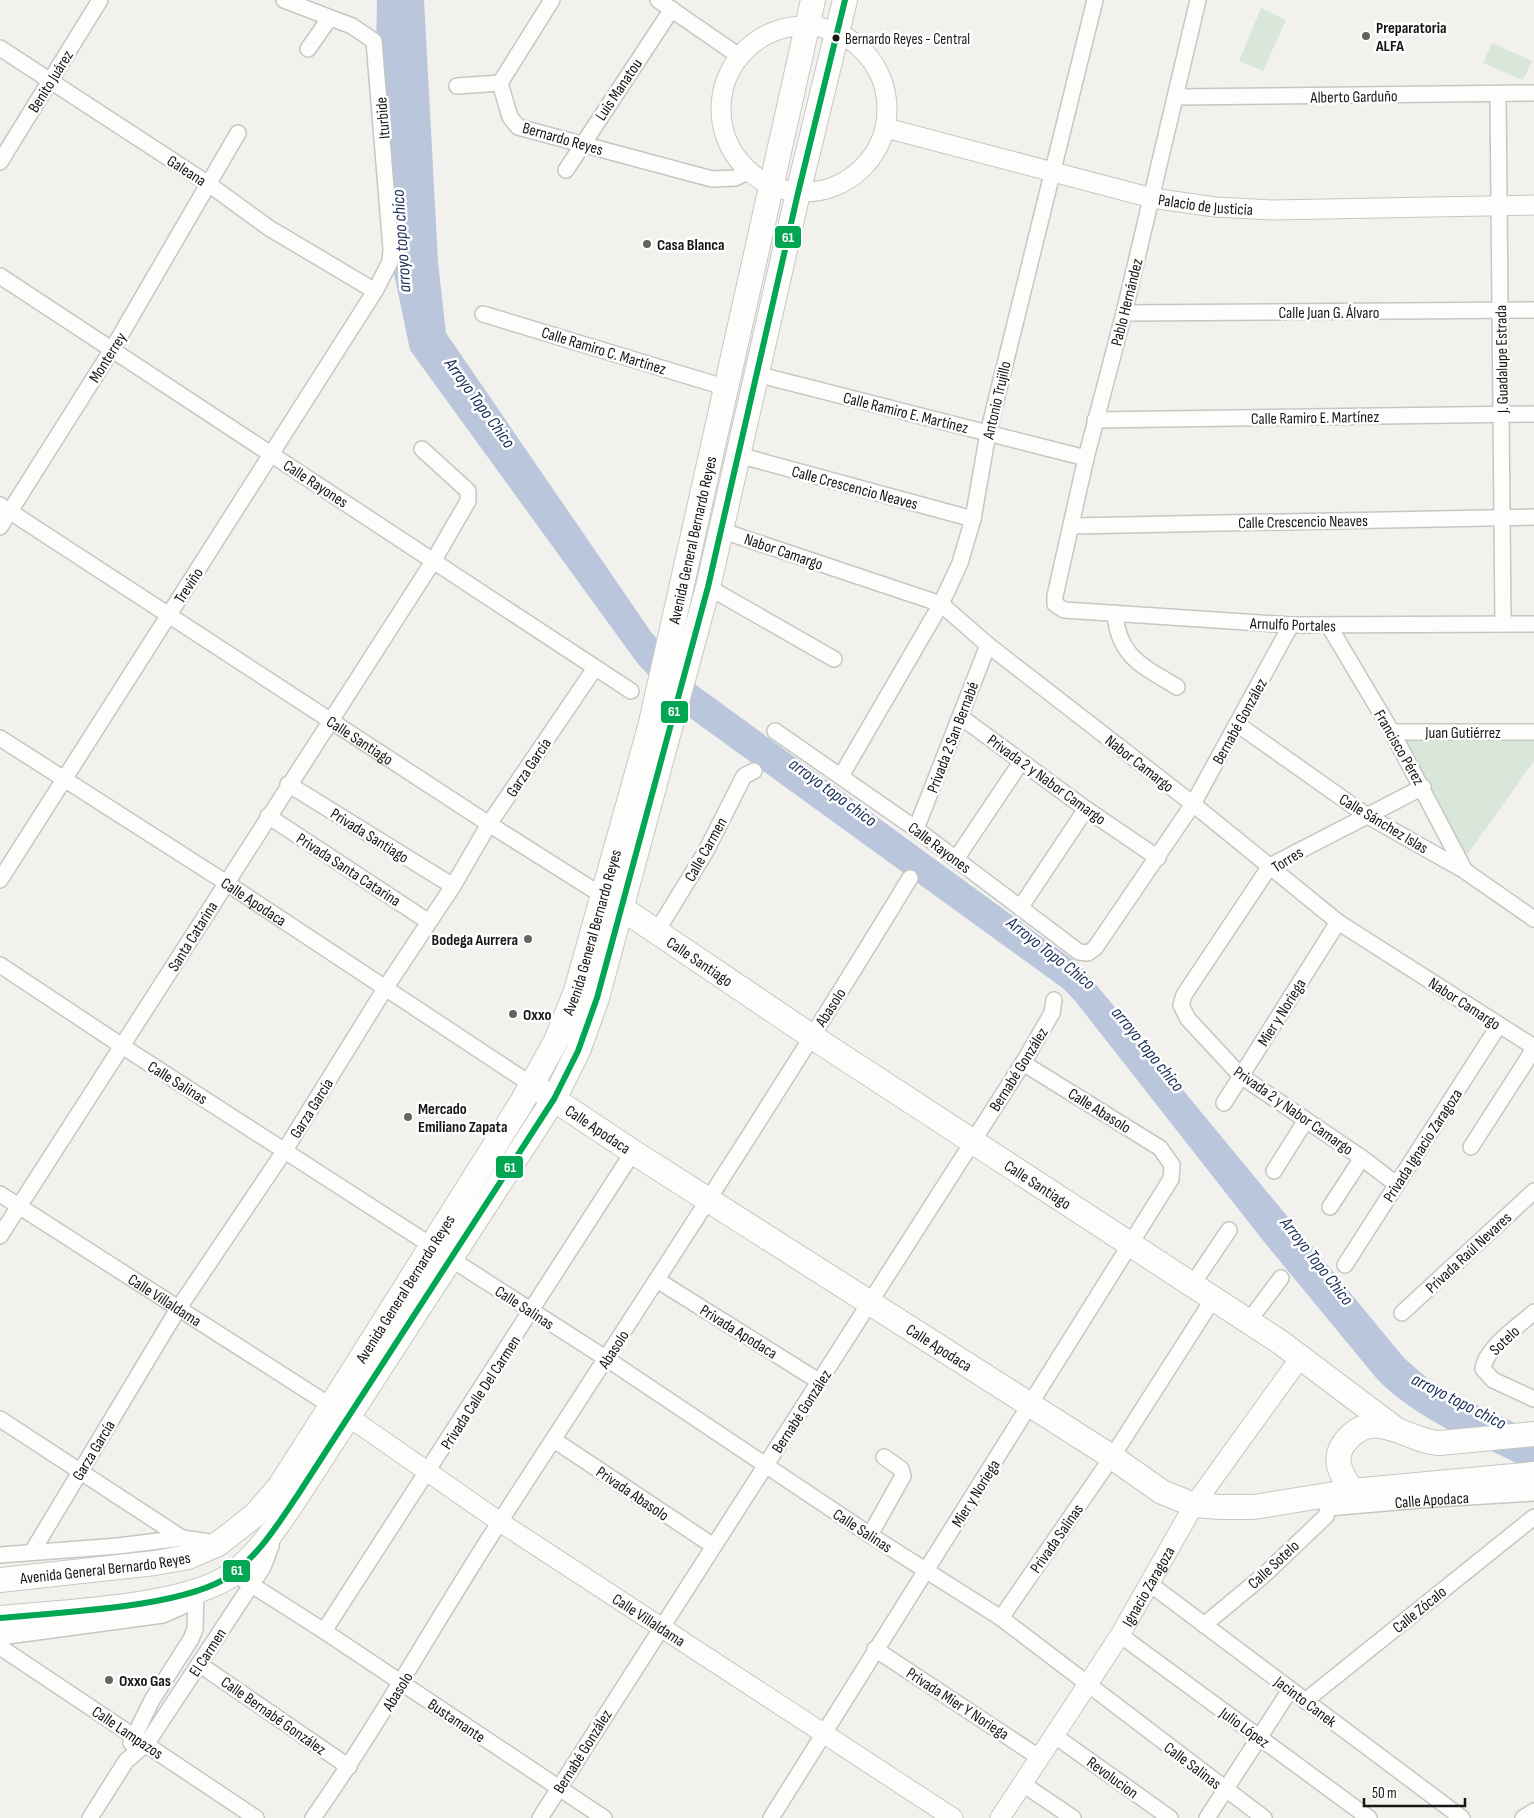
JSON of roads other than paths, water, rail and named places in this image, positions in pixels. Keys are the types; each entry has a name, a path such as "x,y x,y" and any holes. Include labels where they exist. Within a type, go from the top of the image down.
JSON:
{"main road":[{"name":"Avenida General Bernardo Reyes","path":"441,1252 554,1099 578,1051 597,998 612,902 724,387 813,0"},
{"name":"Avenida General Bernardo Reyes","path":"0,1618 133,1604 194,1592 242,1579 272,1534 340,1411 441,1252 556,1041 612,902 708,587 798,193 845,0"},
{"name":"Calle Santiago","path":"612,902 812,1036 1248,1322 1300,1358 1392,1428"},
{"name":"Calle Apodaca","path":"532,1085 633,1152 1112,1457 1162,1492 1194,1505 1254,1507 1326,1502 1352,1491 1534,1474"},
{"name":"Avenida General Bernardo Reyes","path":"0,1580 112,1568 188,1556 218,1544 255,1515 340,1411"},
{"path":"1352,1491 1338,1465 1338,1457 1344,1444 1352,1434 1361,1429 1375,1425 1392,1428 1430,1443 1457,1443 1534,1434"}],"street":[{"name":"Benito Juárez","path":"0,162 100,0"},
{"name":"Iturbide","path":"284,0 366,34 374,41 392,248 390,262 376,291"},
{"path":"457,86 500,83 552,0"},
{"path":"658,0 738,56"},
{"name":"Antonio Trujillo","path":"841,776 941,604 960,563 973,519 988,433 1095,0"},
{"name":"Pablo Hernández","path":"1055,604 1055,596 1086,458 1124,313 1198,0"},
{"name":"Luis Manatou","path":"566,170 581,144 672,9"},
{"path":"308,50 329,19"},
{"path":"806,25 837,32 857,44 873,61 885,90 888,105 886,128 877,150 863,169 850,178 822,191 798,193 770,186 748,172 732,152 722,128 720,103 726,78 738,56 757,39 781,28 806,25"},
{"name":"Galeana","path":"0,48 210,185 269,228 376,291"},
{"name":"Bernardo Reyes","path":"500,83 510,117 518,127 712,179 735,178 748,172"},
{"name":"Alberto Garduño","path":"1175,97 1534,93"},
{"name":"J. Guadalupe Estrada","path":"1498,94 1503,624"},
{"name":"Palacio de Justicia","path":"886,128 1152,198 1214,207 1272,210 1534,205"},
{"name":"Monterrey","path":"0,527 5,508 113,348 210,185 238,133"},
{"name":"Calle Rayones","path":"0,276 113,348 631,691"},
{"name":"Treviño","path":"0,880 6,860 64,780 376,291"},
{"name":"Calle Juan G. Álvaro","path":"1124,313 1534,310"},
{"name":"Calle Ramiro C. Martínez","path":"483,314 724,387"},
{"name":"Calle Ramiro E. Martínez","path":"756,374 1086,458"},
{"name":"Calle Ramiro E. Martínez","path":"1095,420 1534,414"},
{"name":"Santa Catarina","path":"0,1236 288,784 434,560 468,501 468,491 422,449"},
{"name":"Calle Crescencio Neaves","path":"738,454 973,519"},
{"name":"Calle Santiago","path":"5,508 168,616 612,902"},
{"name":"Calle Crescencio Neaves","path":"1072,526 1534,517"},
{"name":"Nabor Camargo","path":"720,530 941,604 988,645 1193,804 1338,922 1534,1048"},
{"path":"708,587 834,659"},
{"name":"Arnulfo Portales","path":"1055,604 1064,610 1291,626 1534,624"},
{"path":"1115,613 1118,634 1129,656 1177,687"},
{"name":"Bernabé González","path":"1077,950 1088,953 1095,948 1158,858 1193,804 1291,626"},
{"name":"Francisco Pérez","path":"1329,626 1423,787 1465,871"},
{"name":"Privada 2 San Bernabé","path":"916,828 988,645"},
{"name":"Garza García","path":"32,1552 178,1309 285,1150 386,987 453,886 489,824 595,668"},
{"name":"Privada 2 y Nabor Camargo","path":"961,717 1086,809 1158,858"},
{"name":"Calle Sánchez Islas","path":"1237,724 1366,815 1465,871 1534,919"},
{"name":"Calle Rayones","path":"775,731 916,828 1077,950"},
{"name":"Juan Gutiérrez","path":"1392,732 1534,732"},
{"name":"Calle Apodaca","path":"0,738 226,882 532,1085"},
{"path":"956,859 1021,762"},
{"name":"Calle Carmen","path":"657,931 706,852 744,776 754,771"},
{"name":"Privada Santiago","path":"288,784 453,886"},
{"name":"Torres","path":"1181,1005 1184,994 1270,866 1423,787"},
{"path":"1020,908 1086,809"},
{"name":"Privada Santa Catarina","path":"268,816 430,922"},
{"name":"Abasolo","path":"314,1818 402,1683 500,1522 709,1200 910,878"},
{"name":"Mier y Noriega","path":"1224,1103 1338,922"},
{"name":"Calle Salinas","path":"0,965 122,1046 607,1359 870,1535 1001,1618 1264,1818"},
{"name":"Bernabé González","path":"540,1818 712,1546 820,1382 1023,1063 1052,1013 1054,1000"},
{"name":"Privada 2 y Nabor Camargo","path":"1181,1005 1188,1019 1241,1076 1362,1158 1396,1184"},
{"name":"Privada Ignacio Zaragoza","path":"1345,1264 1499,1025"},
{"path":"1471,1147 1534,1048"},
{"name":"Calle Abasolo","path":"1023,1063 1160,1148 1172,1164"},
{"path":"1274,1171 1306,1120"},
{"name":"Privada Calle Del Carmen","path":"324,1631 428,1473 633,1152"},
{"path":"1330,1207 1362,1158"},
{"name":"Mier y Noriega","path":"770,1818 825,1734 875,1649 1130,1246 1170,1179 1172,1164"},
{"name":"Privada Raúl Nevares","path":"1402,1313 1534,1191"},
{"name":"Calle Villaldama","path":"0,1194 340,1411 500,1522 953,1818"},
{"path":"1192,1285 1229,1230"},
{"path":"1248,1322 1281,1278"},
{"name":"Privada Apodaca","path":"657,1280 820,1382"},
{"path":"1112,1457 1213,1299"},
{"name":"Sotelo","path":"1534,1312 1489,1354 1483,1365 1485,1372 1503,1385 1534,1399"},
{"name":"Ignacio Zaragoza","path":"1000,1818 1120,1635 1194,1505 1300,1358"},
{"path":"0,1419 81,1470 182,1538"},
{"name":"Privada Abasolo","path":"554,1440 712,1546"},
{"path":"870,1535 903,1476 900,1469 884,1457"},
{"name":"Privada Salinas","path":"1001,1618 1112,1457"},
{"name":"Calle Apodaca","path":"1326,1502 1420,1500 1534,1493"},
{"name":"Calle Sotelo","path":"1204,1624 1264,1575 1326,1516 1326,1502"},
{"name":"Calle Zócalo","path":"1305,1701 1534,1516"},
{"path":"0,1555 118,1546 182,1538 218,1544"},
{"name":"Bustamante","path":"242,1579 324,1631 604,1818"},
{"name":"El Carmen","path":"90,1818 126,1762 146,1744 199,1664 242,1579"},
{"name":"Jacinto Canek","path":"1150,1584 1462,1818"},
{"path":"0,1637 162,1615 183,1606 194,1592"},
{"name":"El Carmen","path":"126,1762 133,1735 191,1638 195,1628 194,1592"},
{"name":"Julio López","path":"1120,1635 1370,1818"},
{"name":"Calle Lampazos","path":"0,1647 256,1818"},
{"name":"Privada Mier Y Noriega","path":"875,1649 1040,1758"},
{"name":"Calle Bernabé González","path":"199,1664 349,1767"},
{"path":"1207,1818 1290,1690"},
{"name":"Revolucion","path":"1055,1736 1170,1818"},
{"path":"1023,1784 1073,1818"},
{"path":"1523,1818 1534,1811"}],"water":[{"path":"377,0 424,0 438,262 446,333 651,632 696,685 1080,965 1404,1358 1435,1385 1534,1432 1534,1472 1432,1421 1413,1409 1378,1380 1265,1243 1064,989 690,718 638,664 410,350 391,259 376,51"}],"place":[{"name":"Preparatoria ALFA","path":"1366,36"},
{"name":"Bernardo Reyes - Central","path":"836,38"},
{"name":"Casa Blanca","path":"647,244"},
{"name":"Bodega Aurrera","path":"528,939"},
{"name":"Oxxo","path":"513,1014"},
{"name":"Mercado Emiliano Zapata","path":"408,1117"},
{"name":"Oxxo Gas","path":"109,1680"}],"water label":[{"name":"arroyo topo chico","path":"401,241"},
{"name":"Arroyo Topo Chico","path":"480,403"},
{"name":"arroyo topo chico","path":"833,792"},
{"name":"Arroyo Topo Chico","path":"1051,953"},
{"name":"arroyo topo chico","path":"1148,1049"},
{"name":"Arroyo Topo Chico","path":"1317,1261"},
{"name":"arroyo topo chico","path":"1459,1401"}]}
